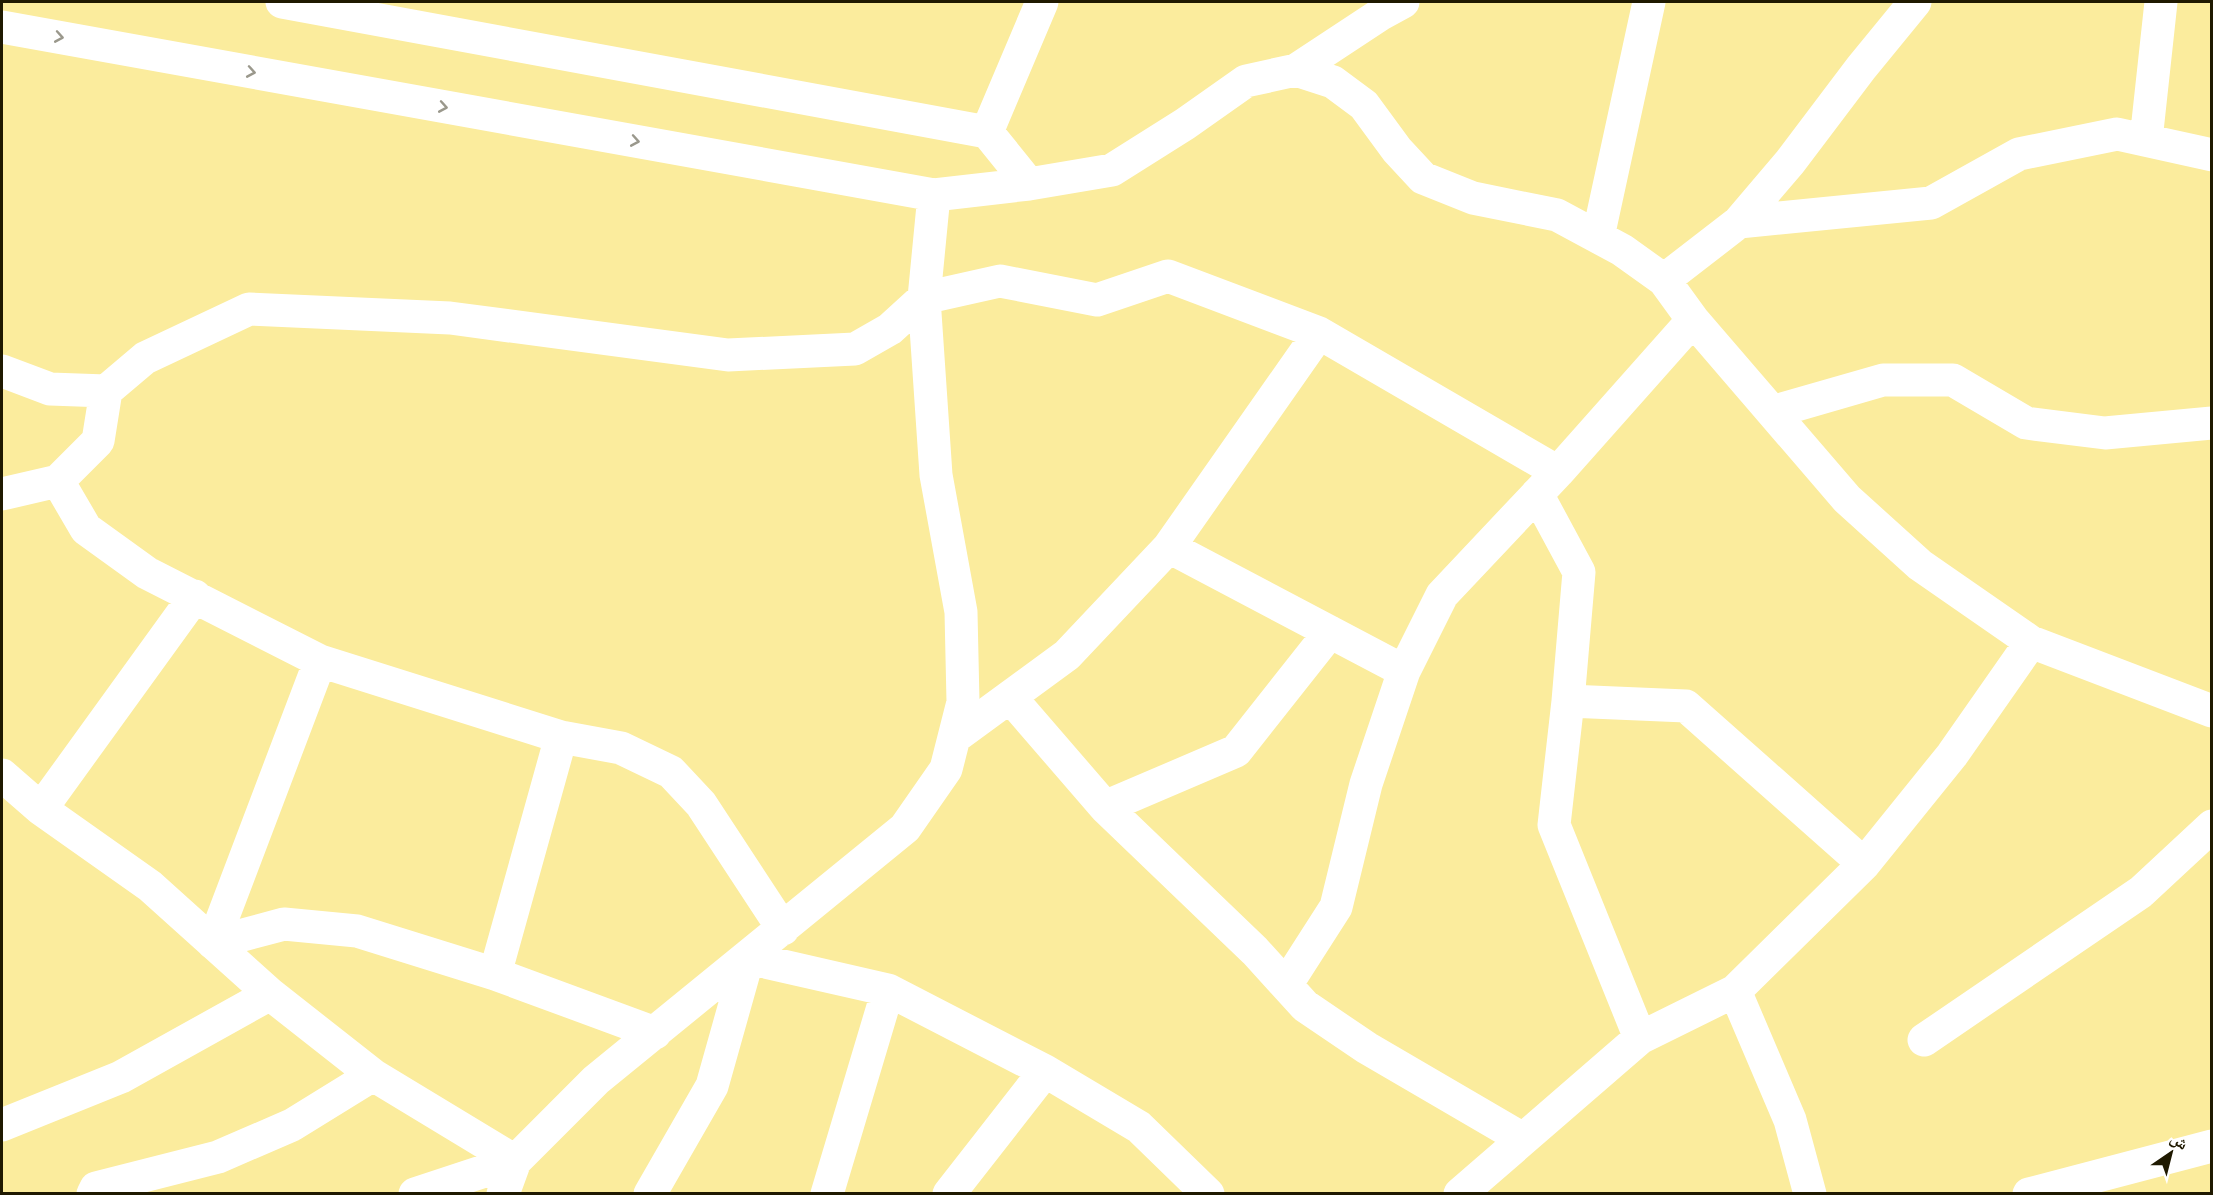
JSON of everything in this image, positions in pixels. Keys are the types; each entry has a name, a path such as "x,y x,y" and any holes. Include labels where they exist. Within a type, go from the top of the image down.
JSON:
{"street":[{"path":"282,2 400,12 987,132 1029,184"},
{"path":"987,132 1042,2"},
{"path":"2,27 934,195 1029,184 1112,170 1185,124 1246,81 1296,70 1403,2"},
{"path":"1598,237 1649,2"},
{"path":"1664,280 1739,222 1790,162 1861,68 1916,2"},
{"path":"2146,140 2162,2"},
{"path":"1296,70 1333,82 1364,105 1397,150 1423,178 1473,198 1557,215 1622,250 1664,280 1693,320 1847,500 1920,565 2031,642 2211,711"},
{"path":"1739,222 1930,203 2019,154 2117,134 2211,155"},
{"path":"503,1194 515,1161 596,1080 905,828 946,769 963,702 961,612 936,475 924,298 934,195"},
{"path":"2,494 58,481 98,441 106,392 145,358 249,309 450,318 729,355 855,348 890,329 924,298 1000,281 1097,300 1168,276 1319,333 1548,483 1579,572 1554,825 1640,1038"},
{"path":"1286,985 1336,907 1366,784 1404,671 1442,595 1548,483 1693,320"},
{"path":"955,737 1067,655 1169,548 1319,333"},
{"path":"2,371 51,389 106,392"},
{"path":"1772,412 1883,380 1953,380 2026,423 2105,433 2211,423"},
{"path":"58,481 86,529 147,573 320,661 561,737 621,748 671,772 701,804 783,929"},
{"path":"1169,548 1404,671"},
{"path":"41,808 195,596"},
{"path":"1105,807 1236,751 1330,632"},
{"path":"1460,1194 1640,1038 1735,991 1864,864 1952,755 2031,642"},
{"path":"213,943 320,661"},
{"path":"1010,697 1105,807 1255,951 1305,1006 1367,1048 1523,1139"},
{"path":"1568,701 1686,706 1864,864"},
{"path":"495,974 561,737"},
{"path":"2,775 41,808 150,886 270,994 373,1075 515,1161"},
{"path":"1923,1041 2141,892 2211,825"},
{"path":"213,943 284,924 357,931 495,974 655,1033"},
{"path":"748,958 888,990 1045,1071 1139,1127 1209,1194"},
{"path":"650,1194 712,1086 748,958"},
{"path":"827,1194 888,990"},
{"path":"1735,991 1790,1120 1810,1194"},
{"path":"2,1125 121,1077 270,994"},
{"path":"949,1194 1045,1071"},
{"path":"93,1194 96,1188 218,1156 292,1125 373,1075"},
{"path":"2029,1194 2211,1146"},
{"path":"415,1194 515,1161"}]}
